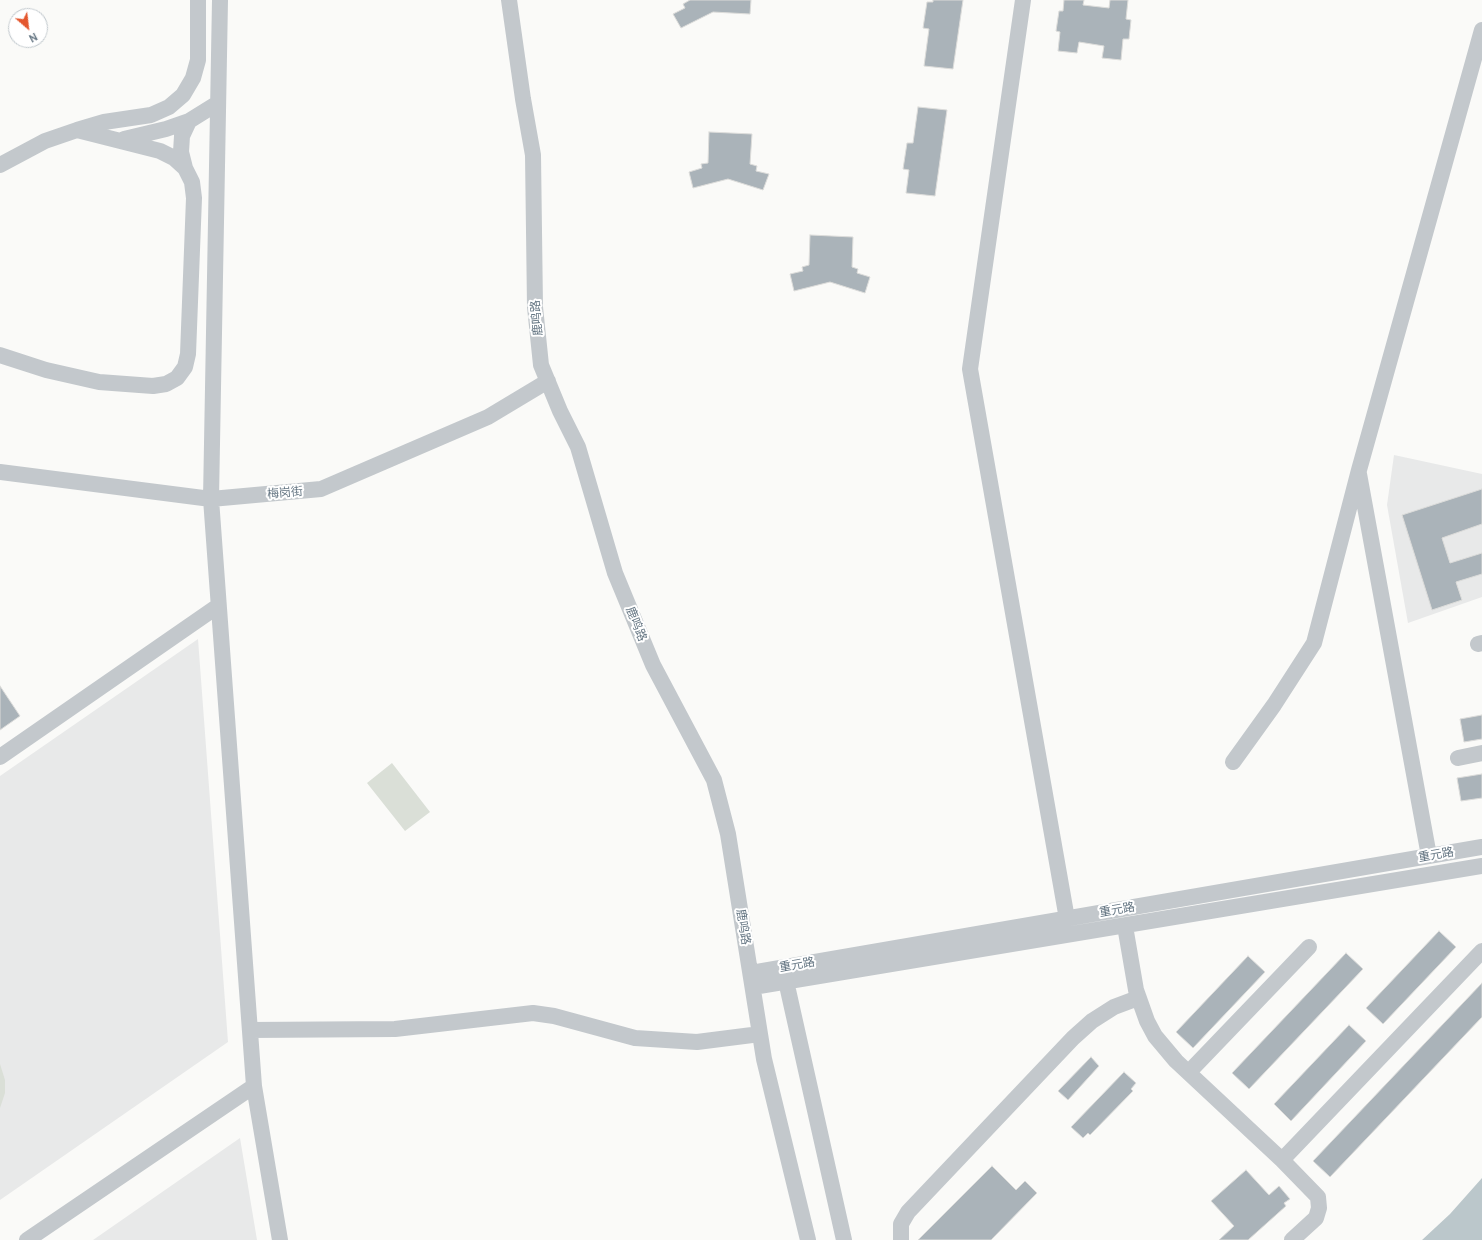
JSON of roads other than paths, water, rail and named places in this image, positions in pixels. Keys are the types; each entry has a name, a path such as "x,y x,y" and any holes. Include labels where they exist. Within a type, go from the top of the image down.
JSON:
{"street":[{"path":"0,165 45,142 78,130 104,122 151,115 168,107 183,95 193,78 198,60 198,0"},
{"path":"220,0 211,499 254,1086 280,1240"},
{"name":"鹿鸣路","path":"509,0 533,156 535,306 541,365 560,411 578,447 615,573 653,665 714,780 728,834 760,1034 808,1240"},
{"path":"1022,0 970,369 1067,919"},
{"path":"1233,762 1274,705 1314,643 1359,470 1482,30"},
{"path":"119,140 166,129 189,121 218,103"},
{"path":"0,355 46,370 99,382 153,386 166,384 177,378 185,367 188,354 194,198 192,182 185,168 180,152 182,136 189,121"},
{"path":"78,130 160,151 174,158 185,168"},
{"name":"梅岗街","path":"0,472 211,499 321,489 488,417 548,381"},
{"path":"1359,470 1429,856"},
{"path":"0,757 218,606"},
{"path":"1458,758 1482,753"},
{"name":"重元路","path":"785,975 1067,919 1482,847"},
{"name":"重元路","path":"752,980 1125,926 1482,866"},
{"path":"1125,926 1138,998 1155,1036 1165,1049 1311,1188 1318,1197 1319,1208 1316,1218 1292,1240"},
{"path":"1189,1072 1309,947"},
{"path":"1282,1160 1482,951"},
{"path":"785,975 844,1240"},
{"path":"900,1240 901,1224 908,1212 1073,1038 1092,1021 1109,1010 1138,998"},
{"path":"250,1030 395,1029 533,1013 554,1016 635,1038 697,1042 760,1034"},
{"path":"27,1240 254,1086"}]}
